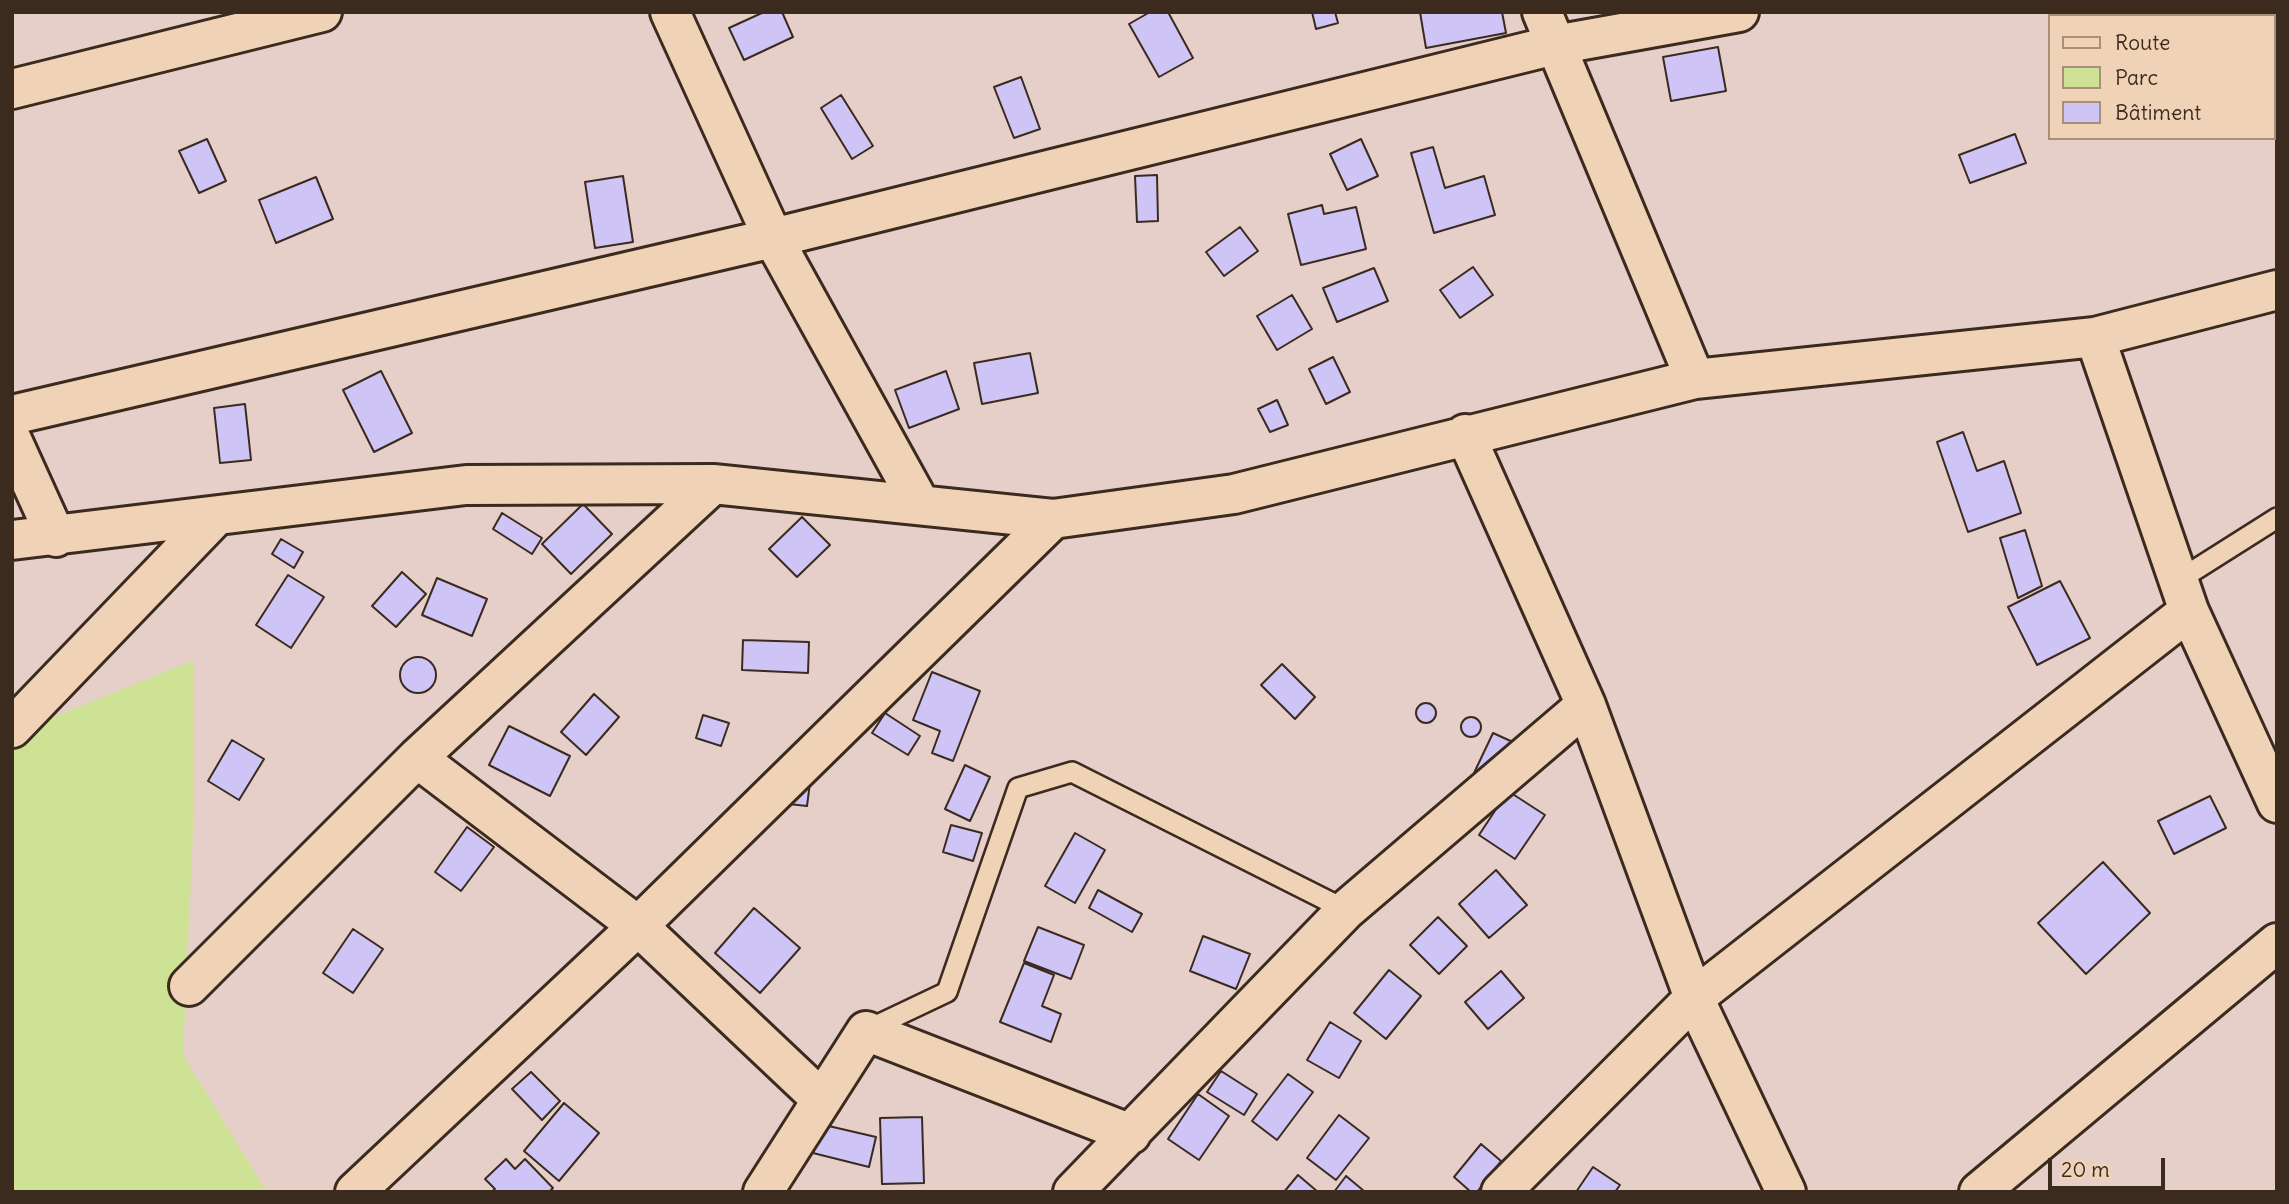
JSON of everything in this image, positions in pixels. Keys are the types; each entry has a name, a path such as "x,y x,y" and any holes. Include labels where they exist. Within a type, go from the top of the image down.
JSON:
{"street":[{"path":"12,89 321,12"},
{"path":"670,12 773,238 920,504"},
{"path":"12,415 773,238 1548,29 1739,12"},
{"path":"1548,29 1695,379"},
{"path":"12,540 56,537 466,485 713,484 1053,519 1234,494 1465,434 1695,379 2095,337 2277,290"},
{"path":"2095,337 2184,595 2277,803"},
{"path":"1465,434 1586,705 1693,998 1786,1192"},
{"path":"12,440 56,537"},
{"path":"188,986 417,758 713,484"},
{"path":"12,728 215,517"},
{"path":"355,1192 638,926 1053,519"},
{"path":"1501,1192 1693,998 2184,595"},
{"path":"1073,1192 1346,910 1586,705"},
{"path":"417,758 638,926 822,1100"},
{"path":"1979,1192 2277,943"},
{"path":"763,1192 866,1031 1131,1134"}],"lane":[{"path":"2184,595 2277,518"},
{"path":"866,1031 947,992 1018,788 1072,772 1346,910"}],"green space":[{"path":"194,660 194,810 183,1055 267,1192 12,1192 12,734"}],"building":[{"path":"764,12 782,12 793,37 744,60 729,28"},
{"path":"1150,12 1168,12 1193,58 1159,77 1129,24"},
{"path":"1312,12 1335,12 1338,23 1316,29"},
{"path":"1420,12 1502,12 1506,33 1426,48"},
{"path":"1718,47 1726,91 1671,101 1663,57"},
{"path":"1021,77 1040,129 1014,138 994,87"},
{"path":"841,95 873,146 852,159 821,108"},
{"path":"2015,134 2026,163 1970,183 1959,155"},
{"path":"207,139 226,181 199,193 179,151"},
{"path":"1361,139 1378,176 1347,190 1330,154"},
{"path":"1433,147 1445,188 1484,176 1495,215 1434,233 1411,153"},
{"path":"1157,175 1158,221 1137,222 1135,176"},
{"path":"623,176 633,242 595,248 585,182"},
{"path":"316,177 333,219 276,243 259,200"},
{"path":"1322,205 1324,214 1356,207 1366,249 1301,265 1288,214"},
{"path":"1240,227 1258,251 1224,276 1206,252"},
{"path":"1473,267 1493,295 1460,318 1440,290"},
{"path":"1374,268 1388,301 1337,322 1323,288"},
{"path":"1292,295 1312,329 1277,350 1257,316"},
{"path":"1030,353 1038,393 982,404 974,363"},
{"path":"1333,357 1350,392 1326,404 1309,369"},
{"path":"381,371 412,433 374,452 343,390"},
{"path":"946,371 959,409 909,428 895,390"},
{"path":"1277,400 1288,425 1270,432 1258,409"},
{"path":"245,404 251,460 220,463 214,408"},
{"path":"1963,432 1977,471 2004,461 2021,513 1968,532 1937,442"},
{"path":"583,504 612,534 571,574 542,544"},
{"path":"502,513 542,538 532,554 493,529"},
{"path":"802,517 830,545 797,577 769,549"},
{"path":"2025,530 2042,586 2018,598 2000,538"},
{"path":"281,539 303,552 294,568 272,554"},
{"path":"402,572 426,594 396,627 372,606"},
{"path":"288,575 324,597 291,648 256,625"},
{"path":"437,578 487,599 472,636 422,615"},
{"path":"2060,581 2090,638 2037,665 2008,607"},
{"path":"743,640 809,642 808,673 742,670"},
{"path":"418,657 431,662 436,675 431,688 418,693 405,688 400,675 405,662"},
{"path":"1282,664 1315,697 1295,719 1261,685"},
{"path":"932,672 980,691 953,761 932,753 940,731 913,720"},
{"path":"594,694 619,717 586,755 561,732"},
{"path":"1426,703 1433,706 1436,713 1433,720 1426,723 1419,720 1416,713 1419,706"},
{"path":"885,713 920,736 908,755 872,733"},
{"path":"703,715 729,723 721,746 696,738"},
{"path":"1471,717 1478,720 1481,727 1478,734 1471,737 1464,734 1461,727 1464,720"},
{"path":"509,726 570,756 550,796 489,765"},
{"path":"1493,733 1526,748 1506,789 1474,773"},
{"path":"232,740 264,759 239,800 208,781"},
{"path":"965,765 990,777 970,821 945,809"},
{"path":"811,775 807,806 770,802"},
{"path":"1508,791 1545,815 1515,859 1479,835"},
{"path":"2210,796 2226,828 2174,854 2158,821"},
{"path":"951,825 982,833 973,861 943,852"},
{"path":"467,827 494,847 461,891 435,872"},
{"path":"1075,833 1105,850 1075,903 1045,886"},
{"path":"2103,862 2150,913 2086,974 2038,923"},
{"path":"1496,870 1527,905 1489,938 1459,904"},
{"path":"1098,890 1142,914 1132,932 1089,908"},
{"path":"754,908 800,948 760,993 715,953"},
{"path":"1438,917 1467,946 1439,974 1410,945"},
{"path":"1038,927 1084,945 1071,979 1024,961"},
{"path":"353,929 383,949 353,993 323,973"},
{"path":"1203,936 1250,954 1236,989 1190,971"},
{"path":"1024,963 1054,975 1042,1006 1061,1014 1051,1042 1000,1022"},
{"path":"1389,970 1421,996 1386,1039 1354,1013"},
{"path":"1501,971 1524,998 1488,1029 1465,1002"},
{"path":"1330,1022 1361,1041 1339,1078 1307,1060"},
{"path":"1221,1071 1257,1094 1244,1115 1207,1092"},
{"path":"531,1072 560,1101 542,1120 512,1089"},
{"path":"1288,1074 1313,1092 1277,1140 1252,1121"},
{"path":"1198,1094 1229,1116 1199,1160 1168,1139"},
{"path":"564,1103 599,1133 559,1181 524,1151"},
{"path":"1339,1115 1369,1138 1336,1180 1307,1158"},
{"path":"922,1117 924,1183 882,1184 880,1118"},
{"path":"820,1124 876,1137 869,1167 813,1153"},
{"path":"1481,1144 1501,1161 1477,1192 1471,1192 1454,1177"},
{"path":"506,1159 515,1169 525,1159 553,1188 549,1192 491,1192 495,1189 485,1179"},
{"path":"1593,1167 1620,1185 1615,1192 1576,1192"},
{"path":"1298,1175 1318,1192 1284,1192"},
{"path":"1346,1176 1364,1191 1334,1192"}]}
